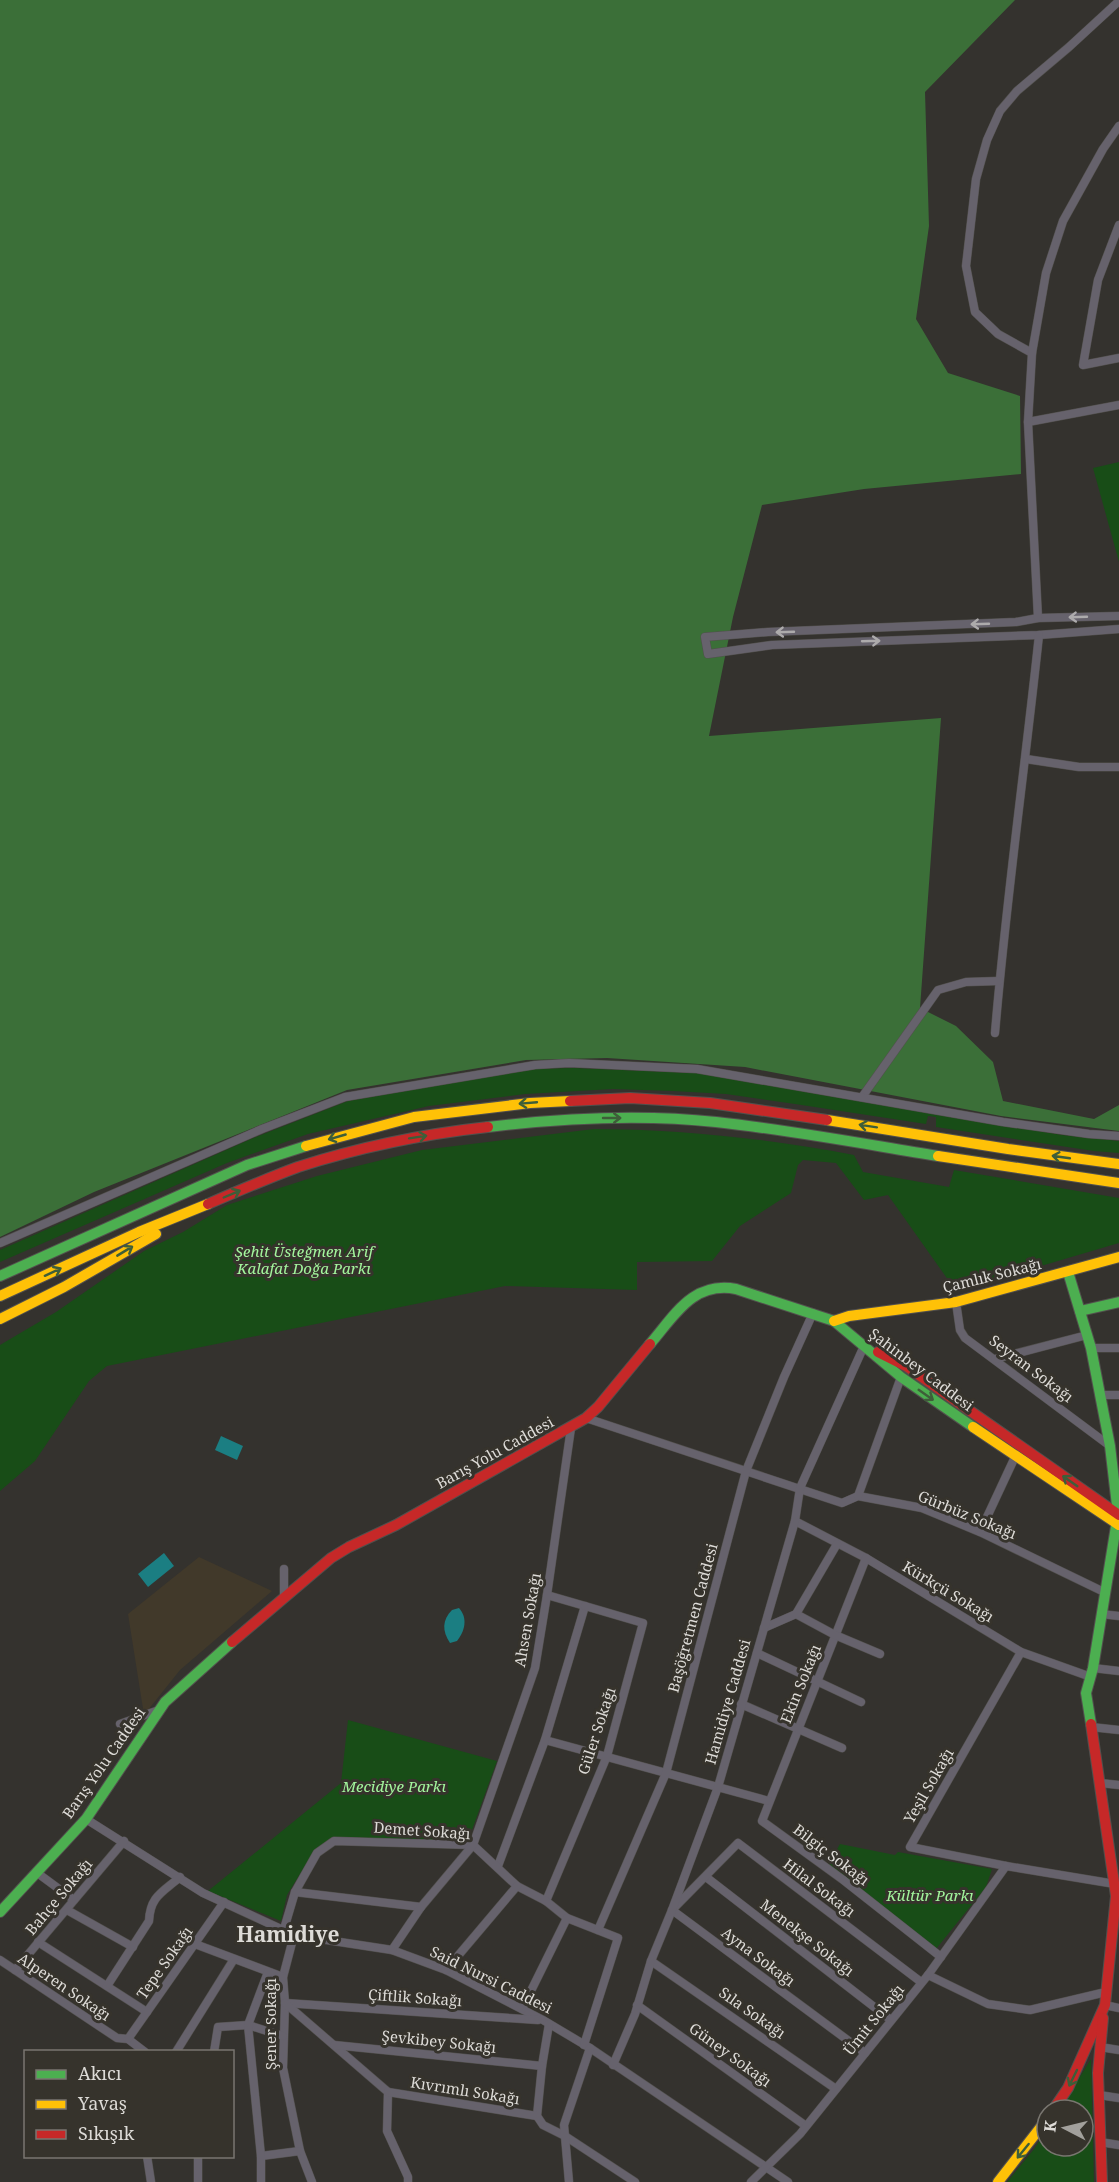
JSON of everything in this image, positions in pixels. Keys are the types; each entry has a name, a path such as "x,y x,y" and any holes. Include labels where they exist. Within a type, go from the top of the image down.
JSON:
{"main road":[{"path":"0,1276 237,1169 278,1155 350,1133 414,1117 530,1103 630,1098 710,1103 1119,1164"},
{"path":"0,1296 129,1236 312,1163 404,1139 509,1123 607,1118 667,1118 746,1126 1119,1183"},
{"path":"0,1319 64,1287 211,1203"},
{"name":"Çamlık Sokağı","path":"834,1321 849,1316 956,1302 1119,1257"},
{"path":"1068,1272 1091,1348 1100,1395 1114,1446 1118,1520 1092,1672 1086,1693 1100,1783 1114,1840 1114,1884 1117,1896 1115,1950 1106,1992 1099,2060 1102,2182"},
{"name":"Şahinbey Caddesi","path":"688,1299 712,1288 725,1287 834,1321 901,1377 1015,1457 1118,1520"},
{"name":"Barış Yolu Caddesi","path":"0,1912 87,1819 165,1702 204,1665 284,1595 331,1558 396,1525 586,1418 598,1407 688,1299"},
{"path":"1080,1311 1119,1302"},
{"path":"864,1346 906,1366 1118,1520"},
{"path":"1061,2098 1084,2056 1105,2005"},
{"path":"1084,2056 1096,2055 1099,2060"},
{"path":"998,2182 1035,2134"}],"street":[{"path":"1032,353 998,334 975,312 966,266 976,179 987,140 1005,105 1017,91 1119,1"},
{"path":"1038,618 1028,422 1032,353 1046,273 1063,221 1103,149 1119,126"},
{"path":"1119,225 1098,280 1083,365 1119,358"},
{"path":"1028,422 1119,405"},
{"path":"1119,616 1038,618 1016,622 768,632 705,637 708,654 772,645 1039,635 1119,628"},
{"path":"1038,618 1045,621 1047,628 1044,634 1039,635"},
{"path":"995,1033 1003,936 1026,759 1039,635"},
{"path":"1026,759 1079,767 1119,767"},
{"path":"862,1097 938,990 966,982 999,981"},
{"path":"0,1243 262,1129 345,1097 446,1078 535,1065 569,1064 697,1069 1014,1124 1119,1136"},
{"name":"Seyran Sokağı","path":"956,1302 960,1330 964,1338 1114,1446"},
{"name":"Başöğretmen Caddesi","path":"598,1930 666,1773 746,1472 784,1377 813,1313"},
{"path":"995,1359 1087,1335"},
{"name":"Hamidiye Caddesi","path":"613,2065 718,1787 795,1521 800,1488 864,1346"},
{"path":"1091,1348 1119,1348"},
{"path":"858,1496 901,1377"},
{"path":"1100,1395 1119,1395"},
{"name":"Gürbüz Sokağı","path":"586,1418 842,1503 858,1496 922,1508 980,1532 1104,1592"},
{"name":"Ahsen Sokağı","path":"473,1845 535,1668 548,1595 571,1428"},
{"path":"980,1532 1015,1457"},
{"name":"Kürkçü Sokağı","path":"795,1521 866,1558 1021,1652 1092,1672 1119,1671"},
{"path":"764,1629 796,1614 837,1544"},
{"name":"Ekin Sokağı","path":"762,1821 866,1558"},
{"path":"284,1569 284,1595"},
{"path":"498,1866 545,1740 585,1606 548,1595"},
{"name":"Güler Sokağı","path":"546,1901 607,1756 643,1623 585,1606"},
{"path":"796,1614 835,1635 880,1654"},
{"path":"1101,1614 1119,1616"},
{"name":"Yeşil Sokağı","path":"1021,1652 910,1847 1114,1884"},
{"path":"757,1653 861,1702"},
{"path":"741,1704 842,1748"},
{"name":"Barış Yolu Caddesi","path":"120,1724 159,1710"},
{"path":"1091,1727 1119,1730"},
{"path":"545,1740 769,1801"},
{"path":"1100,1783 1119,1785"},
{"name":"Said Nursi Caddesi","path":"87,1819 204,1893 294,1935 392,1950 446,1970 522,2009 587,2046 789,2182"},
{"name":"Bilgiç Sokağı","path":"762,1821 842,1879 941,1957"},
{"name":"Bahçe Sokağı","path":"15,1970 124,1841"},
{"name":"Demet Sokağı","path":"284,1929 296,1892 317,1853 334,1841 473,1845 517,1886 546,1901 567,1918 618,1938 587,2046"},
{"name":"Hilal Sokağı","path":"706,1877 738,1844 921,1982"},
{"path":"392,1950 421,1907 473,1845"},
{"name":"Ümit Sokağı","path":"752,2182 806,2126 928,1975 1006,1866"},
{"path":"36,1872 74,1900"},
{"path":"107,1986 149,1921 153,1900 180,1877"},
{"path":"672,1910 706,1877"},
{"name":"Menekşe Sokağı","path":"706,1877 891,2020"},
{"path":"446,1970 517,1886"},
{"path":"296,1892 421,1907"},
{"name":"Tepe Sokağı","path":"128,2039 224,1902"},
{"path":"67,1910 133,1947"},
{"name":"Ayna Sokağı","path":"672,1910 865,2053"},
{"path":"522,2009 567,1918"},
{"name":"Şener Sokağı","path":"294,1935 284,1977 283,2068 300,2151 312,2182"},
{"path":"38,1942 147,2012"},
{"path":"195,1944 284,1977"},
{"path":"177,2050 234,1959"},
{"name":"Alperen Sokağı","path":"0,1960 117,2038 128,2039 142,2050"},
{"name":"Sıla Sokağı","path":"651,1961 836,2089"},
{"path":"261,2182 261,2156 248,2025 268,1972"},
{"path":"928,1975 988,2004 1030,2010 1106,1992"},
{"name":"Çiftlik Sokağı","path":"285,2003 546,2022"},
{"name":"Kıvrımlı Sokağı","path":"285,2003 388,2092 537,2116"},
{"name":"Güney Sokağı","path":"637,2005 806,2126"},
{"path":"1105,2005 1119,2008"},
{"path":"546,2022 537,2116 543,2125 565,2136 635,2182"},
{"path":"214,2050 218,2027 248,2025 283,2036"},
{"name":"Şevkibey Sokağı","path":"333,2045 542,2066"},
{"path":"569,2182 564,2125 587,2046"},
{"path":"1100,2047 1119,2050"},
{"name":"Kıvrımlı Sokağı","path":"388,2092 387,2131 408,2177 408,2182"},
{"path":"1099,2095 1119,2098"},
{"path":"1100,2142 1119,2145"},
{"path":"261,2156 300,2151"},
{"path":"147,2158 152,2182"},
{"path":"198,2158 198,2182"}],"shaded area":[{"path":"199,1557 272,1591 180,1670 144,1715 128,1614"}],"green space":[{"path":"0,0 1015,0 925,92 929,226 916,319 948,373 1020,396 1021,474 864,489 762,505 733,617 709,736 941,718 920,1008 956,1026 993,1062 1003,1101 1094,1119 1119,1105 1119,1131 1001,1116 745,1067 607,1058 526,1060 347,1090 94,1192 0,1237"},
{"path":"1119,462 1119,562 1093,468"},
{"path":"573,1068 696,1073 1062,1135 1119,1141 1119,1153 936,1127 936,1117 928,1116 926,1124 726,1094 613,1089 525,1094 429,1106 308,1134 227,1163 0,1262 0,1250 251,1139 348,1101 532,1069"},
{"name":"Şehit Üsteğmen Arif Kalafat Doğa Parkı","path":"594,1129 691,1133 822,1149 854,1155 863,1172 949,1187 954,1170 1119,1198 1119,1243 956,1291 888,1195 864,1200 836,1163 803,1160 798,1165 791,1193 740,1226 712,1261 637,1262 637,1290 505,1286 107,1366 89,1381 35,1461 0,1491 0,1345 56,1312 144,1251 183,1232 227,1205 317,1176 422,1150"},
{"name":"Mecidiye Parkı","path":"348,1720 497,1761 468,1841 331,1838 313,1853 287,1895 281,1921 208,1891 341,1783"},
{"name":"Kültür Parkı","path":"840,1844 895,1855 898,1852 992,1869 986,1887 936,1949 827,1867"},
{"path":"1091,2059 1092,2098 1067,2098"},
{"path":"1035,2147 1035,2158 1093,2158 1094,2182 1007,2182"}],"water":[{"path":"221,1436 243,1446 237,1460 215,1450"},
{"path":"164,1553 174,1566 148,1587 138,1574"},
{"path":"459,1608 464,1616 464,1629 457,1641 450,1643 444,1630 445,1622 452,1610"}],"traffic: fast":[{"path":"488,1127 545,1121 659,1118 772,1129 938,1156"},
{"path":"0,1276 247,1165 306,1146"},
{"path":"1068,1272 1091,1348 1110,1446 1118,1514 1093,1668 1086,1693 1091,1724"},
{"path":"650,1344 677,1312 696,1295 721,1288 736,1289 834,1321 901,1377 973,1427"},
{"path":"1080,1311 1119,1302"},
{"path":"0,1912 86,1819 165,1702 232,1642"}],"traffic: slow":[{"path":"306,1146 414,1117 530,1103 570,1101"},
{"path":"827,1120 1119,1164"},
{"path":"938,1156 1119,1183"},
{"path":"0,1296 139,1232 208,1204"},
{"path":"0,1319 64,1287 156,1234"},
{"path":"834,1321 849,1316 956,1302 1119,1257"},
{"path":"973,1427 1119,1525"},
{"path":"998,2182 1035,2134"}],"traffic: jam":[{"path":"570,1101 630,1098 710,1103 827,1120"},
{"path":"208,1204 298,1167 345,1153 416,1137 488,1127"},
{"path":"232,1642 331,1558 396,1525 586,1418 598,1407 650,1344"},
{"path":"878,1352 906,1366 1119,1515"},
{"path":"1061,2098 1068,2088 1105,2005 1116,1896 1091,1724"},
{"path":"1102,2182 1098,2073 1103,2018"}],"district":[{"name":"Hamidiye","path":"288,1935"}]}
